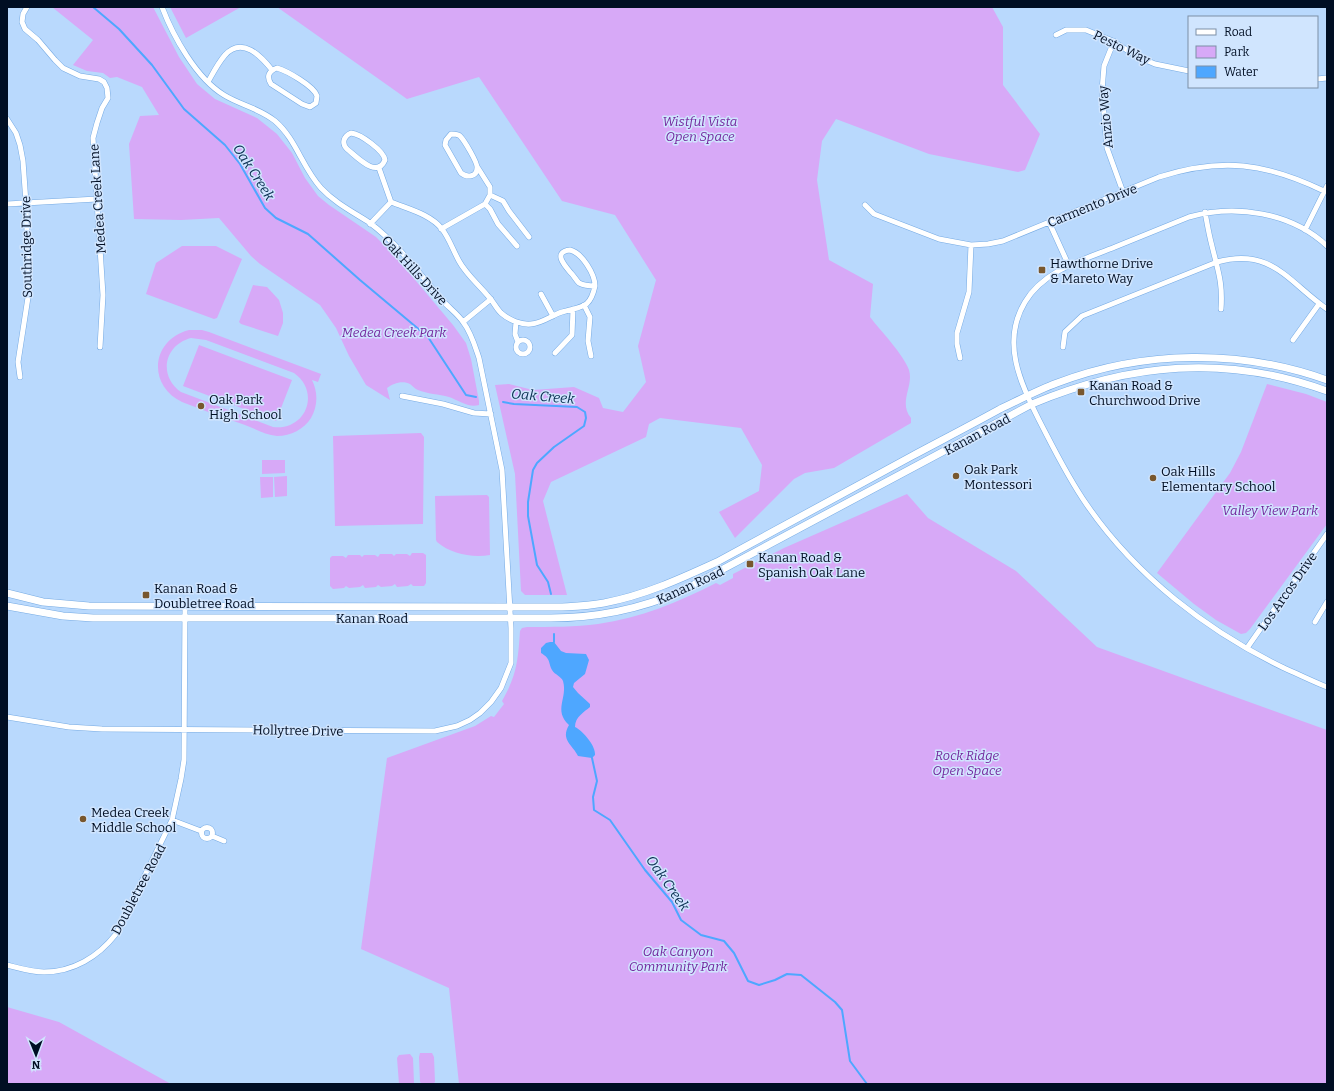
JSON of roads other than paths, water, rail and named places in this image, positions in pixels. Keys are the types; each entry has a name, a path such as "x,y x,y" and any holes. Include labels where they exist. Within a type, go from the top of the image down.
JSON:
{"main road":[{"name":"Kanan Road","path":"7,593 44,602 81,606 510,607 568,606 604,603 632,597 681,579 717,562 961,430 1028,396 1057,383 1094,370 1144,360 1195,357 1247,360 1293,369 1327,380"},
{"name":"Kanan Road","path":"7,606 64,616 93,618 569,618 591,616 634,608 668,597 722,571 1032,404 1066,390 1118,376 1169,368 1220,368 1290,380 1327,391"}],"street":[{"name":"Medea Creek Lane","path":"27,7 23,14 22,22 25,29 38,40 55,60 63,68 80,76 99,79 104,82 107,88 108,98 97,123 93,138 103,295 100,347"},
{"name":"Oak Hills Drive","path":"162,7 190,60 208,82 224,95 256,109 275,121 290,138 310,174 321,188 336,201 370,224 398,249 444,303 463,322 475,344 479,358 502,470 510,618"},
{"name":"Pesto Way","path":"1056,35 1066,30 1086,30 1114,41 1136,56 1155,64 1188,71"},
{"name":"Anzio Way","path":"1114,41 1104,66 1102,91 1106,148 1123,192"},
{"path":"208,82 225,55 229,51 236,48 245,48 252,51 264,60 272,70"},
{"path":"277,68 285,71 314,90 317,96 316,103 310,106 302,104 271,84 268,76 272,70 277,68"},
{"name":"Southridge Drive","path":"7,119 16,133 20,145 26,203 29,291 18,362 20,377"},
{"path":"352,133 357,134 382,152 385,160 383,165 379,168 371,168 347,149 344,144 346,136 352,133"},
{"path":"441,229 485,204 490,195 490,187 462,137 456,134 448,136 445,145 461,173 465,176 471,177 475,174 478,168"},
{"name":"Carmento Drive","path":"866,205 874,214 939,239 971,245 1003,241 1159,177 1178,171 1203,166 1226,165 1252,167 1277,172 1326,189"},
{"path":"379,168 391,202 427,217 441,229 465,270 491,299 500,312 516,322 532,324 541,322 552,316 584,305 592,298 595,286 591,270 575,251 566,250 561,256 562,262 582,284 595,286"},
{"path":"1305,230 1326,189"},
{"path":"490,195 503,201 529,237"},
{"path":"7,204 97,199"},
{"path":"370,224 391,202"},
{"path":"485,204 490,209 498,224 517,246"},
{"path":"1327,246 1321,240 1305,230 1280,219 1256,212 1231,210 1205,212 1189,217 1053,274 1037,286 1025,302 1016,321 1013,340 1018,374 1069,477 1088,507 1115,541 1144,572 1205,622 1247,648 1301,676 1327,687"},
{"path":"1205,212 1221,278 1221,309"},
{"path":"1049,222 1069,266"},
{"path":"960,358 956,344 970,292 971,245"},
{"path":"1063,347 1065,332 1082,316 1217,262 1240,257 1265,262 1284,273 1319,304 1327,309"},
{"path":"541,294 552,316"},
{"path":"463,322 491,299"},
{"path":"1294,340 1319,304"},
{"path":"584,305 590,317 588,341 591,356"},
{"path":"555,353 572,335 573,309"},
{"path":"516,322 515,334 518,342"},
{"path":"402,396 443,404 474,413 490,414"},
{"name":"Los Arcos Drive","path":"1247,648 1327,534"},
{"path":"1316,622 1327,602"},
{"name":"Doubletree Road","path":"7,965 32,971 58,971 70,968 84,962 105,947 116,934 172,820 181,779 184,760 185,607"},
{"name":"Hollytree Drive","path":"7,718 69,727 102,729 435,731 457,726 470,720 491,702 501,688 511,662 510,618"},
{"path":"172,820 201,831"},
{"path":"201,831 209,828 212,831 212,836"},
{"path":"201,831 201,835 205,839 212,836 224,841"}],"water":[{"path":"554,642 561,651 566,653 586,654 589,660 585,674 574,683 573,687 590,704 590,707 576,720 575,727 585,735 591,743 595,751 595,755 592,758 578,756 568,742 566,735 569,725 564,720 561,709 564,693 563,681 553,672 548,659 541,653 541,648 546,643"}],"waterway":[{"name":"Oak Creek","path":"93,7 119,29 152,65 184,109 225,145 240,164 265,208 276,218 308,234 428,337 466,395 476,397"},
{"name":"Oak Creek","path":"503,402 514,404 577,407 585,412 586,418 584,426 554,447 537,463 533,470 528,502 528,516 537,565 548,582 551,594"},
{"name":"Oak Creek","path":"554,634 554,642"},
{"name":"Oak Creek","path":"592,758 597,781 593,797 594,810 610,820 645,870 672,902 681,920 701,935 724,941 734,953 748,981 759,985 787,974 801,975 835,1002 842,1010 850,1061 867,1084"}],"place":[{"name":"Hawthorne Drive & Mareto Way","path":"1042,270"},
{"name":"Kanan Road & Churchwood Drive","path":"1081,392"},
{"name":"Oak Park High School","path":"201,406"},
{"name":"Oak Park Montessori","path":"956,476"},
{"name":"Oak Hills Elementary School","path":"1153,478"},
{"name":"Kanan Road & Spanish Oak Lane","path":"750,564"},
{"name":"Kanan Road & Doubletree Road","path":"146,595"},
{"name":"Medea Creek Middle School","path":"83,819"}],"park label":[{"name":"Wistful Vista Open Space","path":"700,128"},
{"name":"Medea Creek Park","path":"394,332"},
{"name":"Valley View Park","path":"1270,510"},
{"name":"Rock Ridge Open Space","path":"967,762"},
{"name":"Oak Canyon Community Park","path":"678,958"}]}
